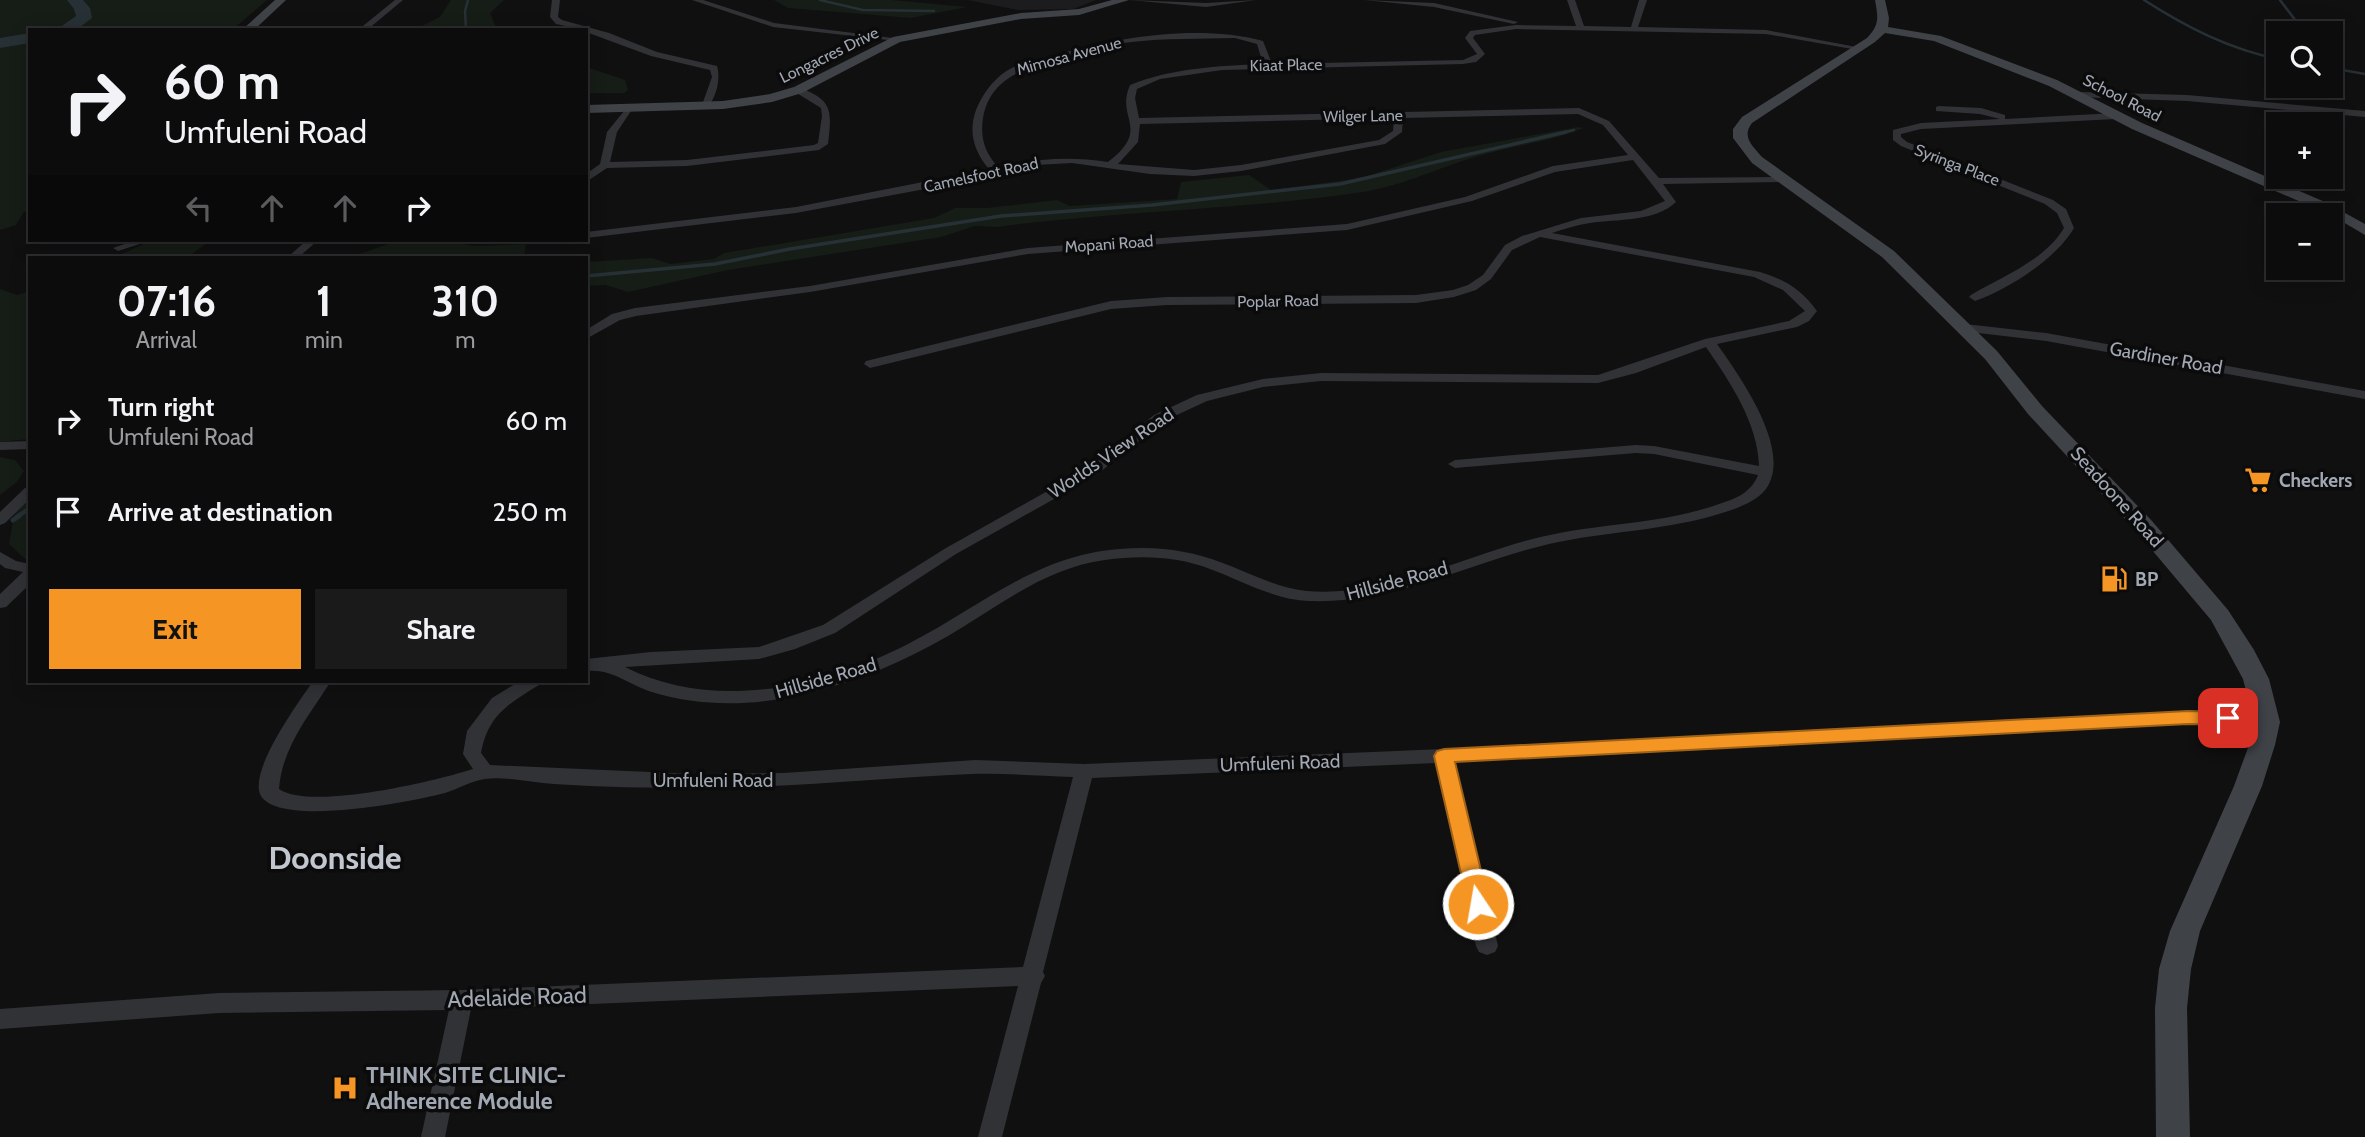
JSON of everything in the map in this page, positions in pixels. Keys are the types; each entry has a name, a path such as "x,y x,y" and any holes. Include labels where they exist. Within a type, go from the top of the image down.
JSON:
{"street":[{"path":"249,28 281,0"},
{"path":"364,28 399,0"},
{"path":"556,0 554,17 559,22 582,28"},
{"path":"696,0 773,25 897,39"},
{"name":"Longacres Drive","path":"588,109 751,102 798,90 897,39 1021,16 1079,12 1124,0"},
{"path":"1133,0 1252,0"},
{"path":"1368,0 1434,5 1536,27 1781,33 1858,48"},
{"path":"1572,0 1581,28"},
{"path":"1634,29 1643,0"},
{"name":"School Road","path":"1881,13 2079,95 2116,116 2290,191 2365,230"},
{"name":"Seadoone Road","path":"1881,13 1858,48 1746,120 1740,129 1740,138 1756,160 1888,254 1965,328 2035,410 2144,526 2220,615 2242,650 2256,679 2267,722"},
{"name":"Kiaat Place","path":"1110,165 1131,149 1136,141 1136,121 1130,95 1133,87 1144,82 1201,69 1463,62 1473,60 1481,54 1469,35 1494,29 1536,27"},
{"path":"588,29 654,54 714,68 716,77 706,105"},
{"name":"Mimosa Avenue","path":"995,170 987,163 979,147 977,131 981,103 1009,74 1020,67 1122,40 1224,36 1250,38 1260,43 1268,66"},
{"path":"588,177 605,165 687,163 816,148 823,144 827,116 825,108 820,102 798,90"},
{"path":"2079,95 2187,98 2365,114"},
{"path":"605,165 612,132 629,108"},
{"path":"1939,109 1981,111 2015,121"},
{"name":"Wilger Lane","path":"1136,121 1568,111 1589,114 1606,123 1634,157"},
{"name":"Camelsfoot Road","path":"588,234 796,211 1053,160 1171,173 1218,171 1382,142 1397,132 1399,116"},
{"name":"Syringa Place","path":"1975,297 2036,261 2067,234 2069,228 2062,211 2029,193 1903,145 1896,138 1896,132 1921,126 2116,116"},
{"path":"1634,157 1656,181 1783,179"},
{"name":"Mopani Road","path":"588,334 616,317 635,312 810,289 1028,251 1348,227 1468,199 1560,167 1634,157"},
{"name":"Poplar Road","path":"870,364 1111,306 1167,301 1416,299 1452,294 1488,277 1509,247 1580,222 1656,210 1666,206 1671,202 1656,181"},
{"path":"1455,464 1636,449 1654,450 1766,472 1765,446 1757,426 1728,368 1709,342 1793,324 1805,318 1811,311 1803,299 1787,287 1756,274 1542,234"},
{"path":"118,248 140,242"},
{"path":"294,256 311,242"},
{"name":"Gardiner Road","path":"1965,328 2046,337 2365,394"},
{"name":"Worlds View Road","path":"594,664 760,653 829,629 951,551 1090,473 1159,418 1202,398 1263,383 1321,377 1598,379 1709,342"},
{"path":"0,446 28,445"},
{"name":"Hillside Road","path":"594,664 667,691 721,698 784,693 863,671 912,649 1028,579 1066,563 1104,555 1183,556 1271,590 1303,596 1345,597 1375,591 1543,540 1594,530 1654,525 1717,509 1753,493 1763,484 1766,472"},
{"path":"0,520 28,493"},
{"path":"0,557 11,565 28,569"},
{"path":"0,603 28,577"},
{"name":"Umfuleni Road","path":"321,683 280,748 269,775 270,792 280,800 296,804 332,803 406,794 443,786 485,772 695,781 784,780 975,767 1084,771 1444,756 2209,717 2267,722"},
{"path":"485,772 472,754 476,731 499,702 530,683"},
{"path":"2173,1137 2171,1008 2175,970 2185,931 2248,786 2267,722"},
{"path":"1444,756 1487,946"},
{"path":"990,1137 1034,976 1084,771"},
{"name":"Adelaide Road","path":"0,1019 219,1003 462,1000 1034,976"},
{"path":"433,1137 462,1000"}],"shaded area":[{"path":"0,0 267,0 234,28 28,28 28,210 16,225 0,230"},
{"path":"451,0 504,0 490,13 496,28 418,28 440,17"},
{"path":"774,0 892,0 967,7 911,18 788,8"},
{"path":"968,0 1096,0 1073,9 1018,10"},
{"path":"588,68 625,80 628,90 624,93 588,93"},
{"path":"1584,128 1472,158 1386,187 1356,193 997,227 975,226 941,237 728,270 628,292 606,285 588,286 588,262 652,258 670,264 714,259 724,253 934,218 955,208 987,208 1057,200 1070,206 1177,199 1181,182 1249,175 1271,190 1361,178 1441,152"},
{"path":"149,242 208,242 189,256 117,256"},
{"path":"394,242 450,242 475,246 526,244 524,256 354,256"},
{"path":"0,289 17,295 28,292 28,439 0,442"},
{"path":"0,457 15,460 24,471 17,482 0,495"},
{"path":"28,501 28,559 9,544 14,515"}],"waterway":[{"path":"67,28 84,18 82,8 75,0"},
{"path":"466,28 465,11 468,0"},
{"path":"820,0 863,10 934,11"},
{"path":"2144,0 2208,36 2266,56"},
{"path":"2280,0 2296,21"},
{"path":"0,43 28,38"},
{"path":"2343,70 2365,74"},
{"path":"1566,132 1574,130"},
{"path":"588,276 715,264 790,249 1001,216 1152,205 1340,184 1566,132"},
{"path":"1558,134 1566,132"},
{"path":"17,517 28,509"},
{"path":"13,520 19,516"}],"place":[{"name":"Checkers","path":"2258,480"},
{"name":"BP","path":"2114,579"},
{"name":"THINK SITE CLINIC- Adherence Module","path":"345,1088"}],"district":[{"name":"Doonside","path":"335,857"}],"route":[{"path":"1478,904 1444,756 2228,718"}]}
